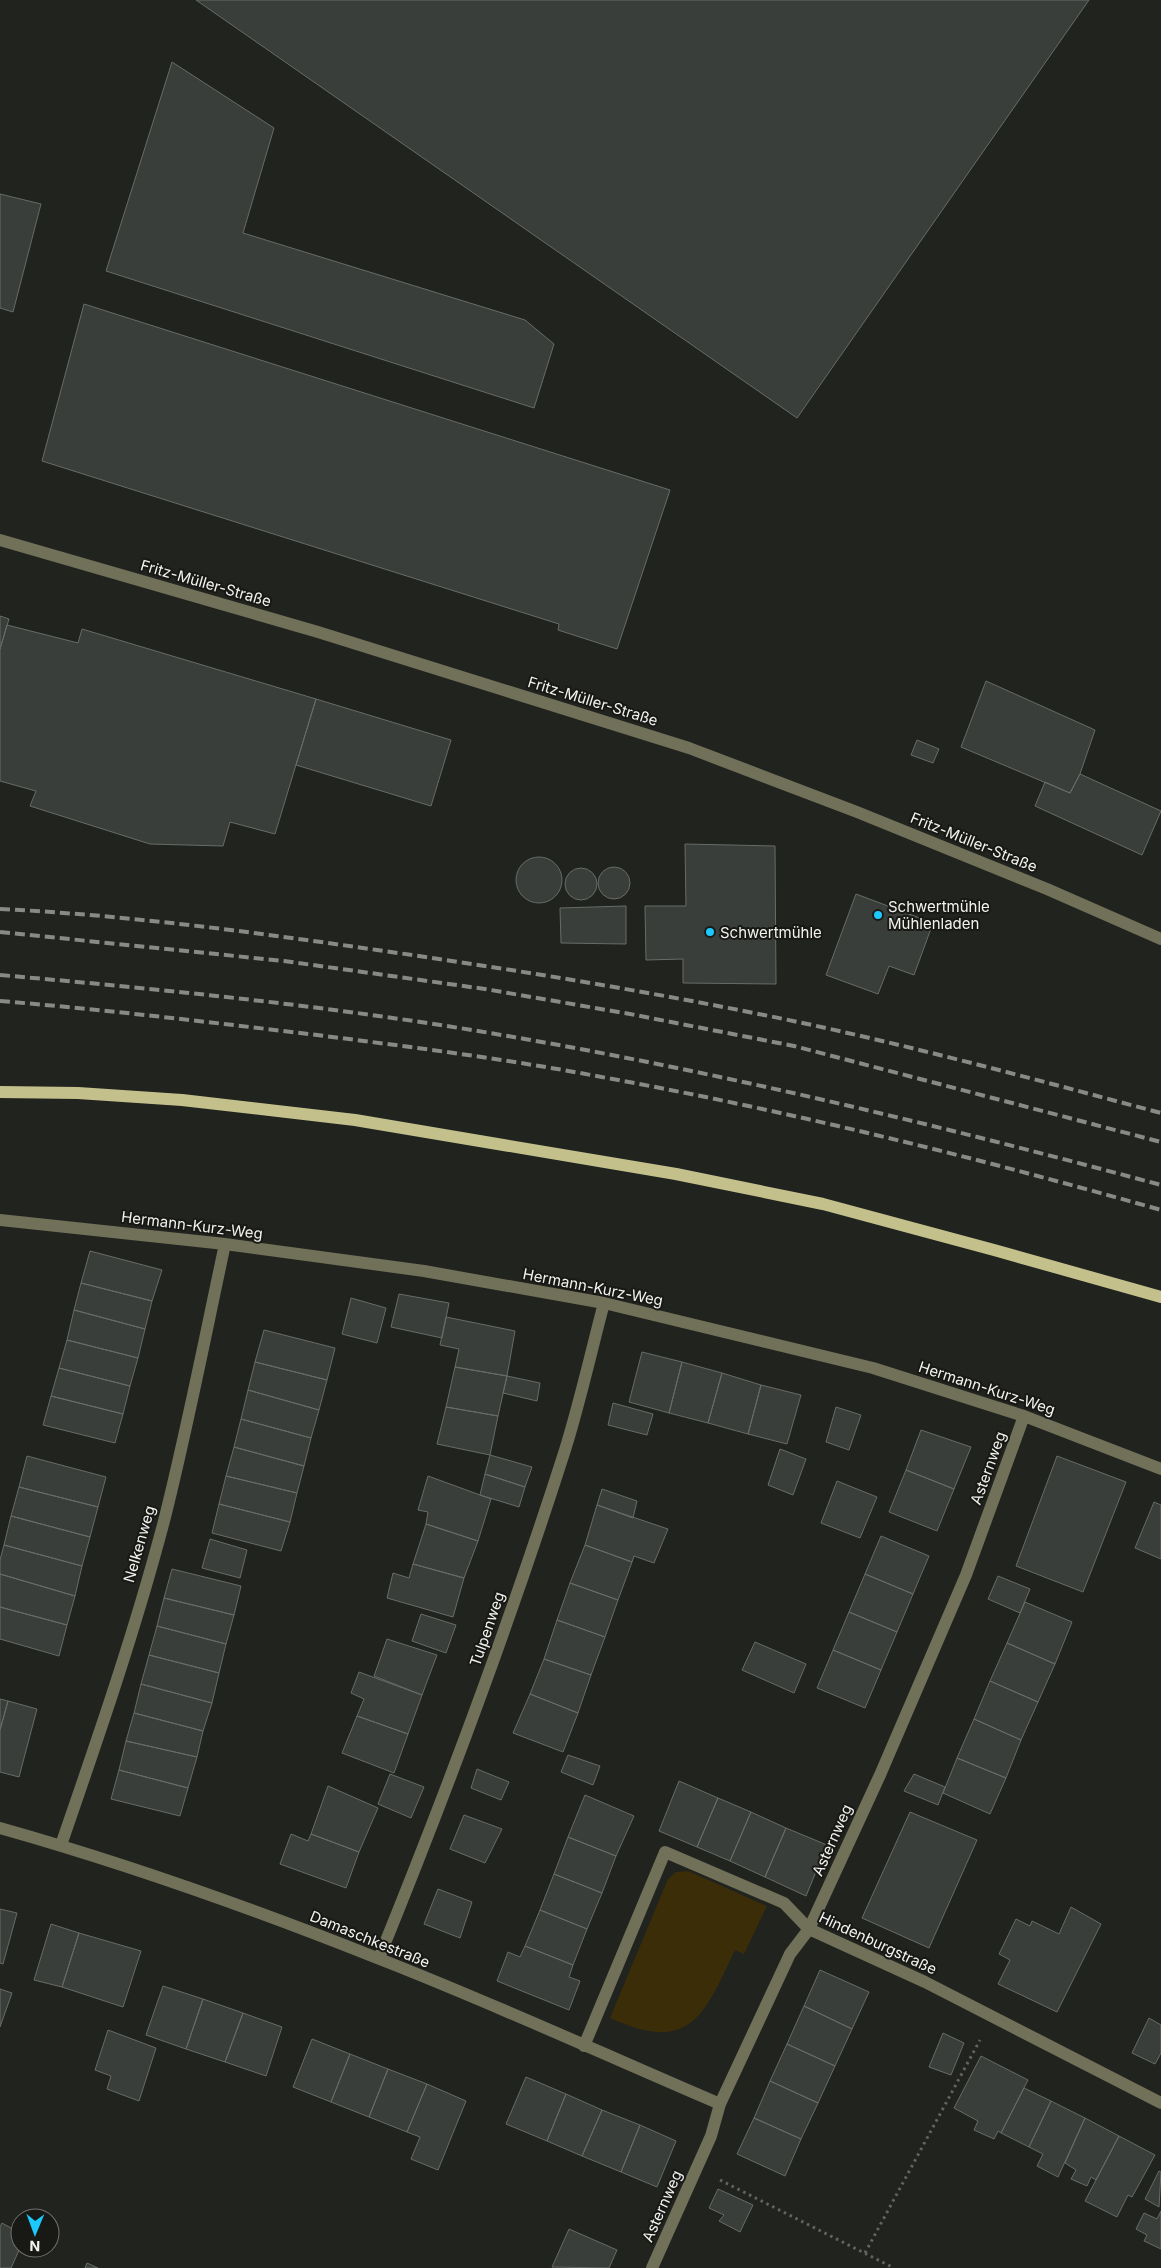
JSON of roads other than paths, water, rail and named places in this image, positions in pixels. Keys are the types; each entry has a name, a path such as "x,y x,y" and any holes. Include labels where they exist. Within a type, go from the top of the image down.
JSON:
{"main road":[{"path":"0,1092 78,1093 182,1100 355,1120 656,1170 823,1204 1161,1297"}],"street":[{"name":"Fritz-Müller-Straße","path":"0,540 318,632 689,748 866,816 1047,889 1161,939"},
{"name":"Hermann-Kurz-Weg","path":"0,1220 225,1244 424,1271 604,1303 873,1368 1024,1416 1161,1469"},
{"name":"Nelkenweg","path":"61,1845 106,1714 163,1522 191,1406 225,1244"},
{"name":"Tulpenweg","path":"379,1958 428,1838 502,1639 565,1448 604,1303"},
{"name":"Asternweg","path":"652,2268 711,2136 720,2104 790,1954 809,1929 884,1766 966,1576 1024,1416"},
{"name":"Damaschkestraße","path":"0,1828 61,1845 225,1900 379,1958 720,2104"},
{"name":"Hindenburgstraße","path":"584,2046 665,1852 784,1903 809,1929 925,1982 1161,2103"}],"railway":[{"path":"0,909 94,915 330,943 641,992 746,1011 889,1043 1161,1113"},
{"path":"0,932 284,961 485,989 630,1014 794,1046 1161,1142"},
{"path":"0,975 180,992 299,1006 478,1031 564,1046 821,1099 1161,1185"},
{"path":"0,1001 325,1036 466,1055 572,1072 677,1091 886,1137 1024,1172 1161,1210"}],"place":[{"name":"Schwertmühle Mühlenladen","path":"878,915"},
{"name":"Schwertmühle","path":"710,932"}]}
